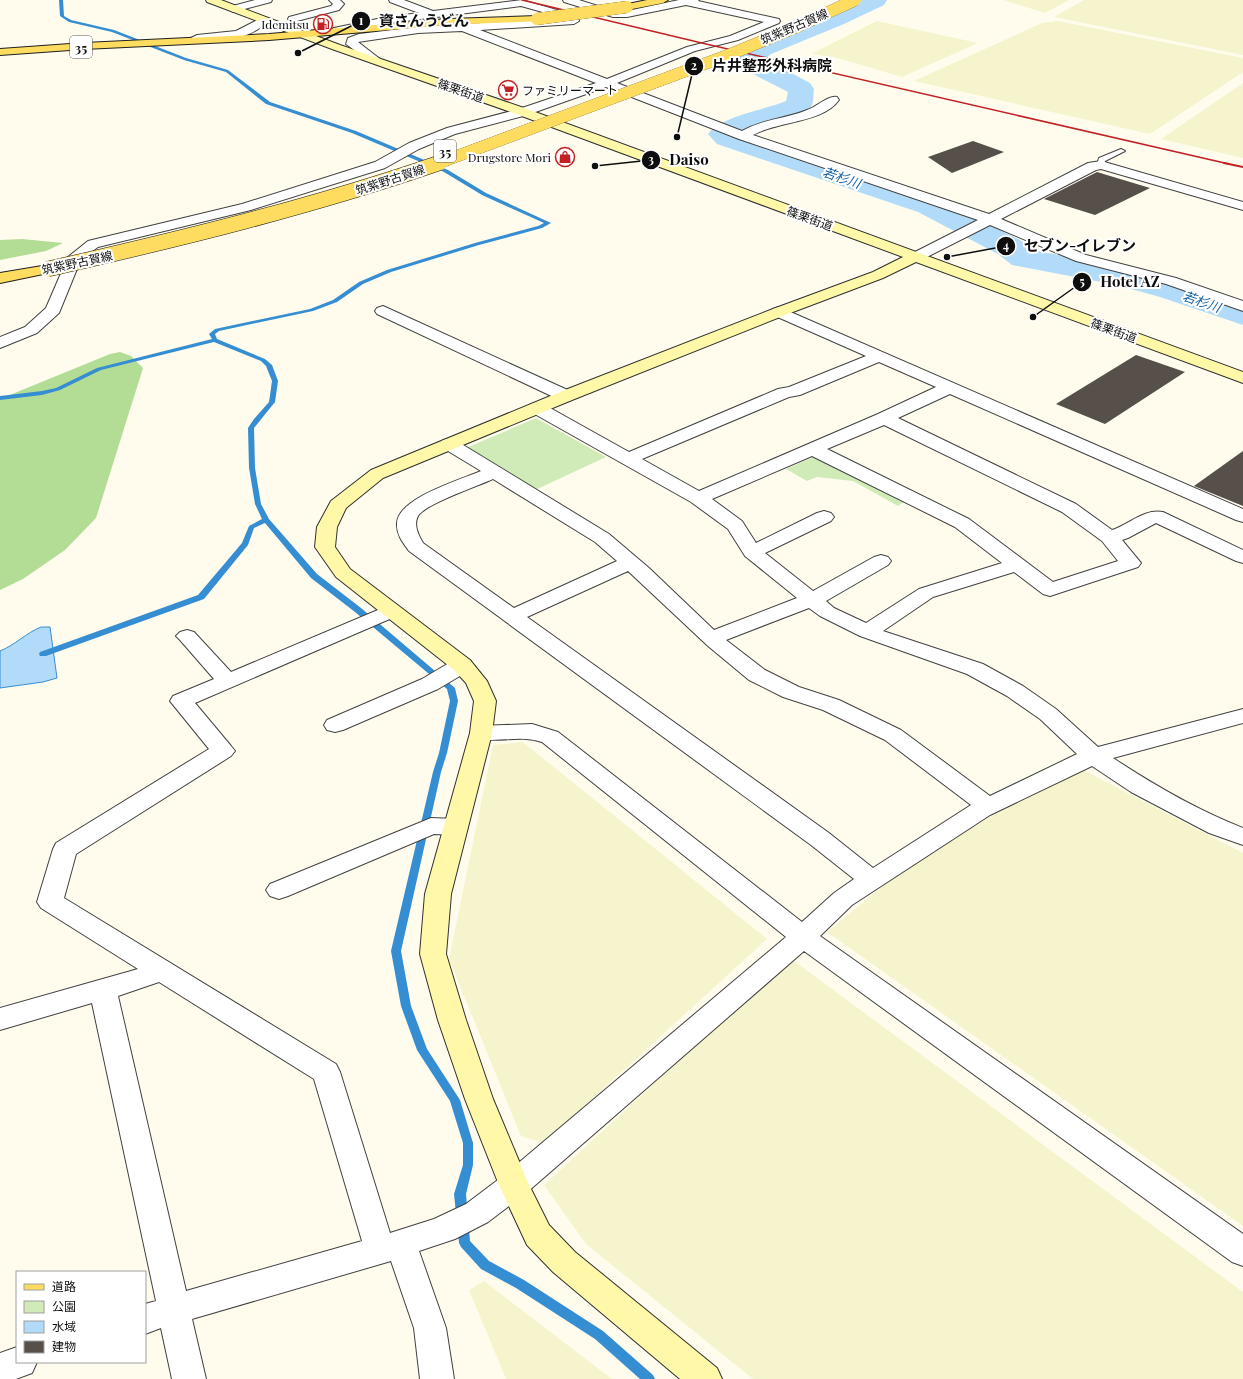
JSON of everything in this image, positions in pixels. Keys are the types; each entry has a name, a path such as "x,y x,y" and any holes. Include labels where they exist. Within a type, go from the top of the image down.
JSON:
{"main road":[{"name":"篠栗街道","path":"211,0 263,20 523,112 1243,378"},
{"name":"35","path":"0,52 268,37 412,24 537,19 627,7 663,0"},
{"name":"筑紫野古賀線","path":"0,278 45,265 249,213 331,190 397,169 653,75 768,30 834,0"},
{"name":"筑紫野古賀線","path":"0,270 45,265 173,241 258,219 414,171 664,79 778,33 854,0"},
{"path":"705,1379 564,1262 538,1235 514,1185 479,1099 452,1020 433,954 438,894 481,733 485,701 476,681 462,665 343,573 325,547 327,527 338,505 377,474 566,396 878,274 916,257"}],"street":[{"path":"234,9 267,0"},
{"path":"293,19 335,8 339,4 334,0"},
{"path":"394,0 434,15"},
{"path":"0,343 31,330 53,310 75,257 93,244 246,207 380,165 414,146 451,131 523,112 606,83 691,49 734,38 775,21 691,1 627,14 613,14 568,0"},
{"path":"334,31 351,26 520,3 574,18 574,21 458,26 359,37"},
{"path":"162,43 236,35 247,32 263,20"},
{"path":"376,60 352,44 352,40 380,30 412,24"},
{"path":"458,26 743,136 989,219 1081,258 1171,281 1243,306"},
{"path":"743,136 764,125 814,112 826,107 833,100"},
{"path":"916,257 1093,166 1101,165 1111,167 1243,206"},
{"path":"383,311 566,396"},
{"path":"779,312 1243,516"},
{"path":"627,459 784,393 794,391 880,356"},
{"path":"698,498 884,418 951,387"},
{"path":"537,408 698,498 735,525 752,552 826,612 867,632 975,669 1009,688 1048,714 1093,756 1139,786 1218,827 1243,837"},
{"path":"812,449 962,523 1050,590 1131,563 1108,537 1069,508 884,418"},
{"path":"449,444 602,538 631,562 712,638 757,675 791,692 831,705 893,735 988,806"},
{"path":"494,472 424,502 410,513 406,525 409,538 416,547 820,839 872,880"},
{"path":"1108,537 1120,534 1156,516 1243,557"},
{"path":"752,552 824,517"},
{"path":"712,638 812,600 881,561"},
{"path":"511,617 631,562"},
{"path":"867,632 926,593 1016,565"},
{"path":"392,611 181,701 222,751 65,850 50,902 326,1072 390,1247 430,1328 437,1379"},
{"path":"187,636 228,681"},
{"path":"335,725 430,684 462,665"},
{"path":"146,1319 390,1247 444,1229 477,1213 514,1185 803,937 843,899 872,880 988,806 1093,756 1243,716"},
{"path":"481,733 532,731 550,737 803,937 1243,1252"},
{"path":"279,890 431,826 456,827"},
{"path":"0,1019 103,990 163,971"},
{"path":"103,990 175,1309 189,1379"},
{"path":"0,1369 17,1363"}],"lane":[{"path":"1101,165 1102,160 1121,151"}],"shaded area":[{"path":"1003,0 1069,0 1045,13"},
{"path":"1084,0 1243,0 1243,55 1054,17"},
{"path":"877,21 978,43 902,77 834,57 811,54"},
{"path":"1058,21 1243,58 1243,72 1150,134 914,81 1042,23"},
{"path":"1243,83 1243,158 1161,139"},
{"path":"523,742 767,939 544,1143 521,1136 449,959 493,745"},
{"path":"1083,770 1243,853 1243,1226 827,932 896,875 1016,801"},
{"path":"790,958 1243,1292 1243,1379 753,1379 586,1244 544,1185"},
{"path":"484,1281 612,1379 506,1379 469,1290"}],"green space":[{"path":"22,239 63,243 46,251 0,260 0,240"},
{"path":"120,352 131,356 143,368 96,518 65,550 23,579 0,590 0,399 110,354"},
{"path":"536,418 606,457 535,490 466,448"},
{"path":"816,456 907,500 898,506 853,481 817,477 807,481 786,469"}],"water":[{"path":"41,627 50,627 57,678 43,682 0,688 0,651 11,646 30,632"}],"building":[{"path":"973,141 1004,152 952,173 928,157"},
{"path":"1097,172 1150,188 1095,215 1044,199"},
{"path":"1136,355 1185,372 1105,424 1056,404"},
{"path":"1243,451 1243,506 1194,486"}],"waterway":[{"path":"61,0 62,16 70,21 113,31 185,59 227,71 268,103 354,132 446,171 484,194 548,223 540,227 477,244 389,271 361,283 335,301 311,310 217,330 212,334 215,340"},
{"name":"若杉川","path":"876,0 836,19 762,49 749,59 761,68 801,89 799,105 780,113 743,123 722,134 727,138 929,206 1009,247 1023,258 1120,276 1172,290 1243,315"},
{"path":"0,398 42,393 58,389 99,369 215,340"},
{"path":"215,340 263,360 269,365 275,381 272,402 251,428 252,468 258,504 266,520"},
{"path":"43,654 201,597 245,543 251,527 266,520"},
{"path":"266,520 314,576 358,610 451,688 454,701 396,951 406,1006 422,1050 455,1100 468,1143 468,1165 460,1194 465,1243 485,1265 520,1284 599,1335 649,1379"}],"tunnel":[{"path":"436,16 455,24"}],"railway":[{"path":"522,0 706,44 1229,164"},
{"path":"1224,163 1243,167"}],"place":[{"name":"Idemitsu","path":"323,24"},
{"name":"資さんうどん","path":"298,53"},
{"name":"ファミリーマート","path":"508,90"},
{"name":"片井整形外科病院","path":"677,137"},
{"name":"Drugstore Mori","path":"565,157"},
{"name":"Daiso","path":"595,166"},
{"name":"セブン-イレブン","path":"947,257"},
{"name":"Hotel AZ","path":"1033,317"}]}
